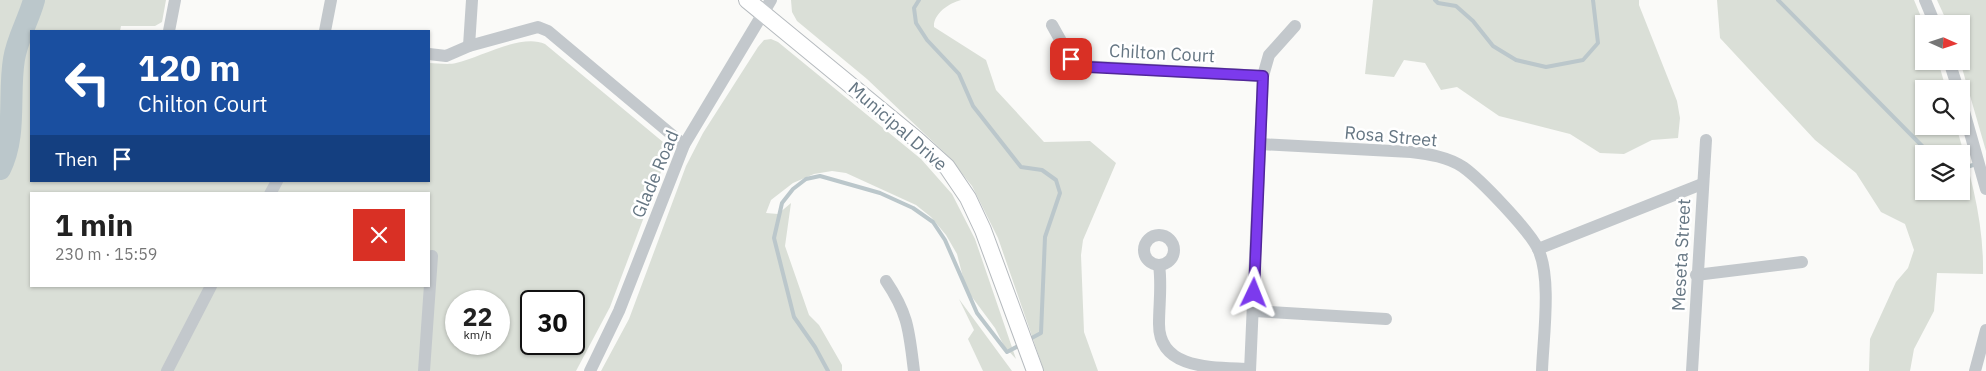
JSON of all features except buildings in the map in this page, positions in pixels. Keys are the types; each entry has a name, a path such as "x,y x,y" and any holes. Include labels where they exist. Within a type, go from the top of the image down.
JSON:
{"main road":[{"name":"Municipal Drive","path":"747,0 767,6 947,167 968,198 983,230 1035,371"}],"street":[{"path":"169,30 175,0"},
{"path":"325,30 331,0"},
{"path":"469,46 472,0"},
{"path":"1925,0 1931,15"},
{"name":"Glade Road","path":"590,371 619,311 684,145 767,6"},
{"name":"Chilton Court","path":"1052,25 1071,59 1081,66 1264,70"},
{"path":"1159,266 1161,281 1159,326 1161,340 1170,354 1176,359 1194,365 1250,370 1264,70 1277,43 1294,26"},
{"path":"430,54 446,56 469,46 538,27 548,31 684,145"},
{"path":"1970,133 1986,190"},
{"name":"Meseta Street","path":"1692,371 1696,275 1706,140"},
{"name":"Rosa Street","path":"1260,144 1411,152 1446,160 1462,167 1515,218 1538,249 1544,274 1545,306 1542,371"},
{"path":"1538,249 1702,184"},
{"path":"430,285 432,256"},
{"path":"1696,275 1802,262"},
{"path":"886,281 901,303 908,324 914,371"},
{"path":"167,371 210,287"},
{"path":"424,371 430,287"},
{"path":"1254,311 1386,318"},
{"path":"1975,371 1986,330"}],"shaded area":[{"path":"0,0 32,0 11,59 7,136 5,148 0,159"},
{"path":"37,0 166,0 162,22 155,26 121,26 120,30 30,30 30,182 430,182 430,63 456,63 500,47 535,41 545,44 663,142 667,149 667,156 610,307 585,354 585,290 520,290 520,355 584,355 576,371 0,371 0,178 14,143 14,84 18,56"},
{"path":"791,0 961,0 939,14 934,22 934,27 986,60 996,90 1044,142 1090,141 1116,163 1083,240 1081,255 1084,332 1098,371 1044,371 998,238 972,186 948,156 867,79 797,21 792,12"},
{"path":"1373,0 1639,0 1639,5 1677,101 1680,118 1678,138 1652,140 1624,154 1600,153 1570,134 1499,116 1457,87 1441,90 1425,63 1404,60 1394,77 1365,74"},
{"path":"1717,0 1914,0 1920,15 1915,15 1915,70 1941,70 1943,80 1915,80 1915,135 1958,135 1961,145 1915,145 1915,200 1970,200 1970,177 1979,218 1983,274 1937,273 1934,311 1914,349 1910,371 1869,371 1870,339 1896,282 1908,268 1914,250 1905,224 1881,212 1856,173 1815,140 1720,38"},
{"path":"1937,0 1986,0 1986,151 1970,96 1970,80 1965,80 1963,70 1970,70 1970,15 1944,15"},
{"path":"771,39 778,42 921,159 952,194 975,239 1016,359 1004,346 995,328 966,289 957,254 946,235 931,217 916,205 846,173 832,171 814,174 793,183 771,200 766,213 778,214 791,203 785,246 809,315 819,325 842,365 842,371 601,371 629,319 686,166 703,133 758,47 764,40"},
{"path":"959,299 1012,371 983,371 968,339 974,330"}],"waterway":[{"path":"0,169 9,143 14,59 34,0"},
{"path":"919,0 914,8 916,23 927,40 959,74 973,106 1021,167 1042,170 1056,180 1060,193 1045,237 1041,333 1028,340"},
{"path":"1435,0 1438,3 1456,6 1473,21 1493,46 1516,60 1546,67 1583,60 1598,43 1593,0"},
{"path":"1778,0 1921,145"},
{"path":"1970,166 1976,164"},
{"path":"828,371 815,347 794,317 774,238 782,203 793,189 806,179 820,176 880,193 913,208 933,222 945,240 977,313 1007,352 1022,344"}],"route":[{"path":"1071,59 1081,66 1088,67 1263,76 1254,293"}]}
